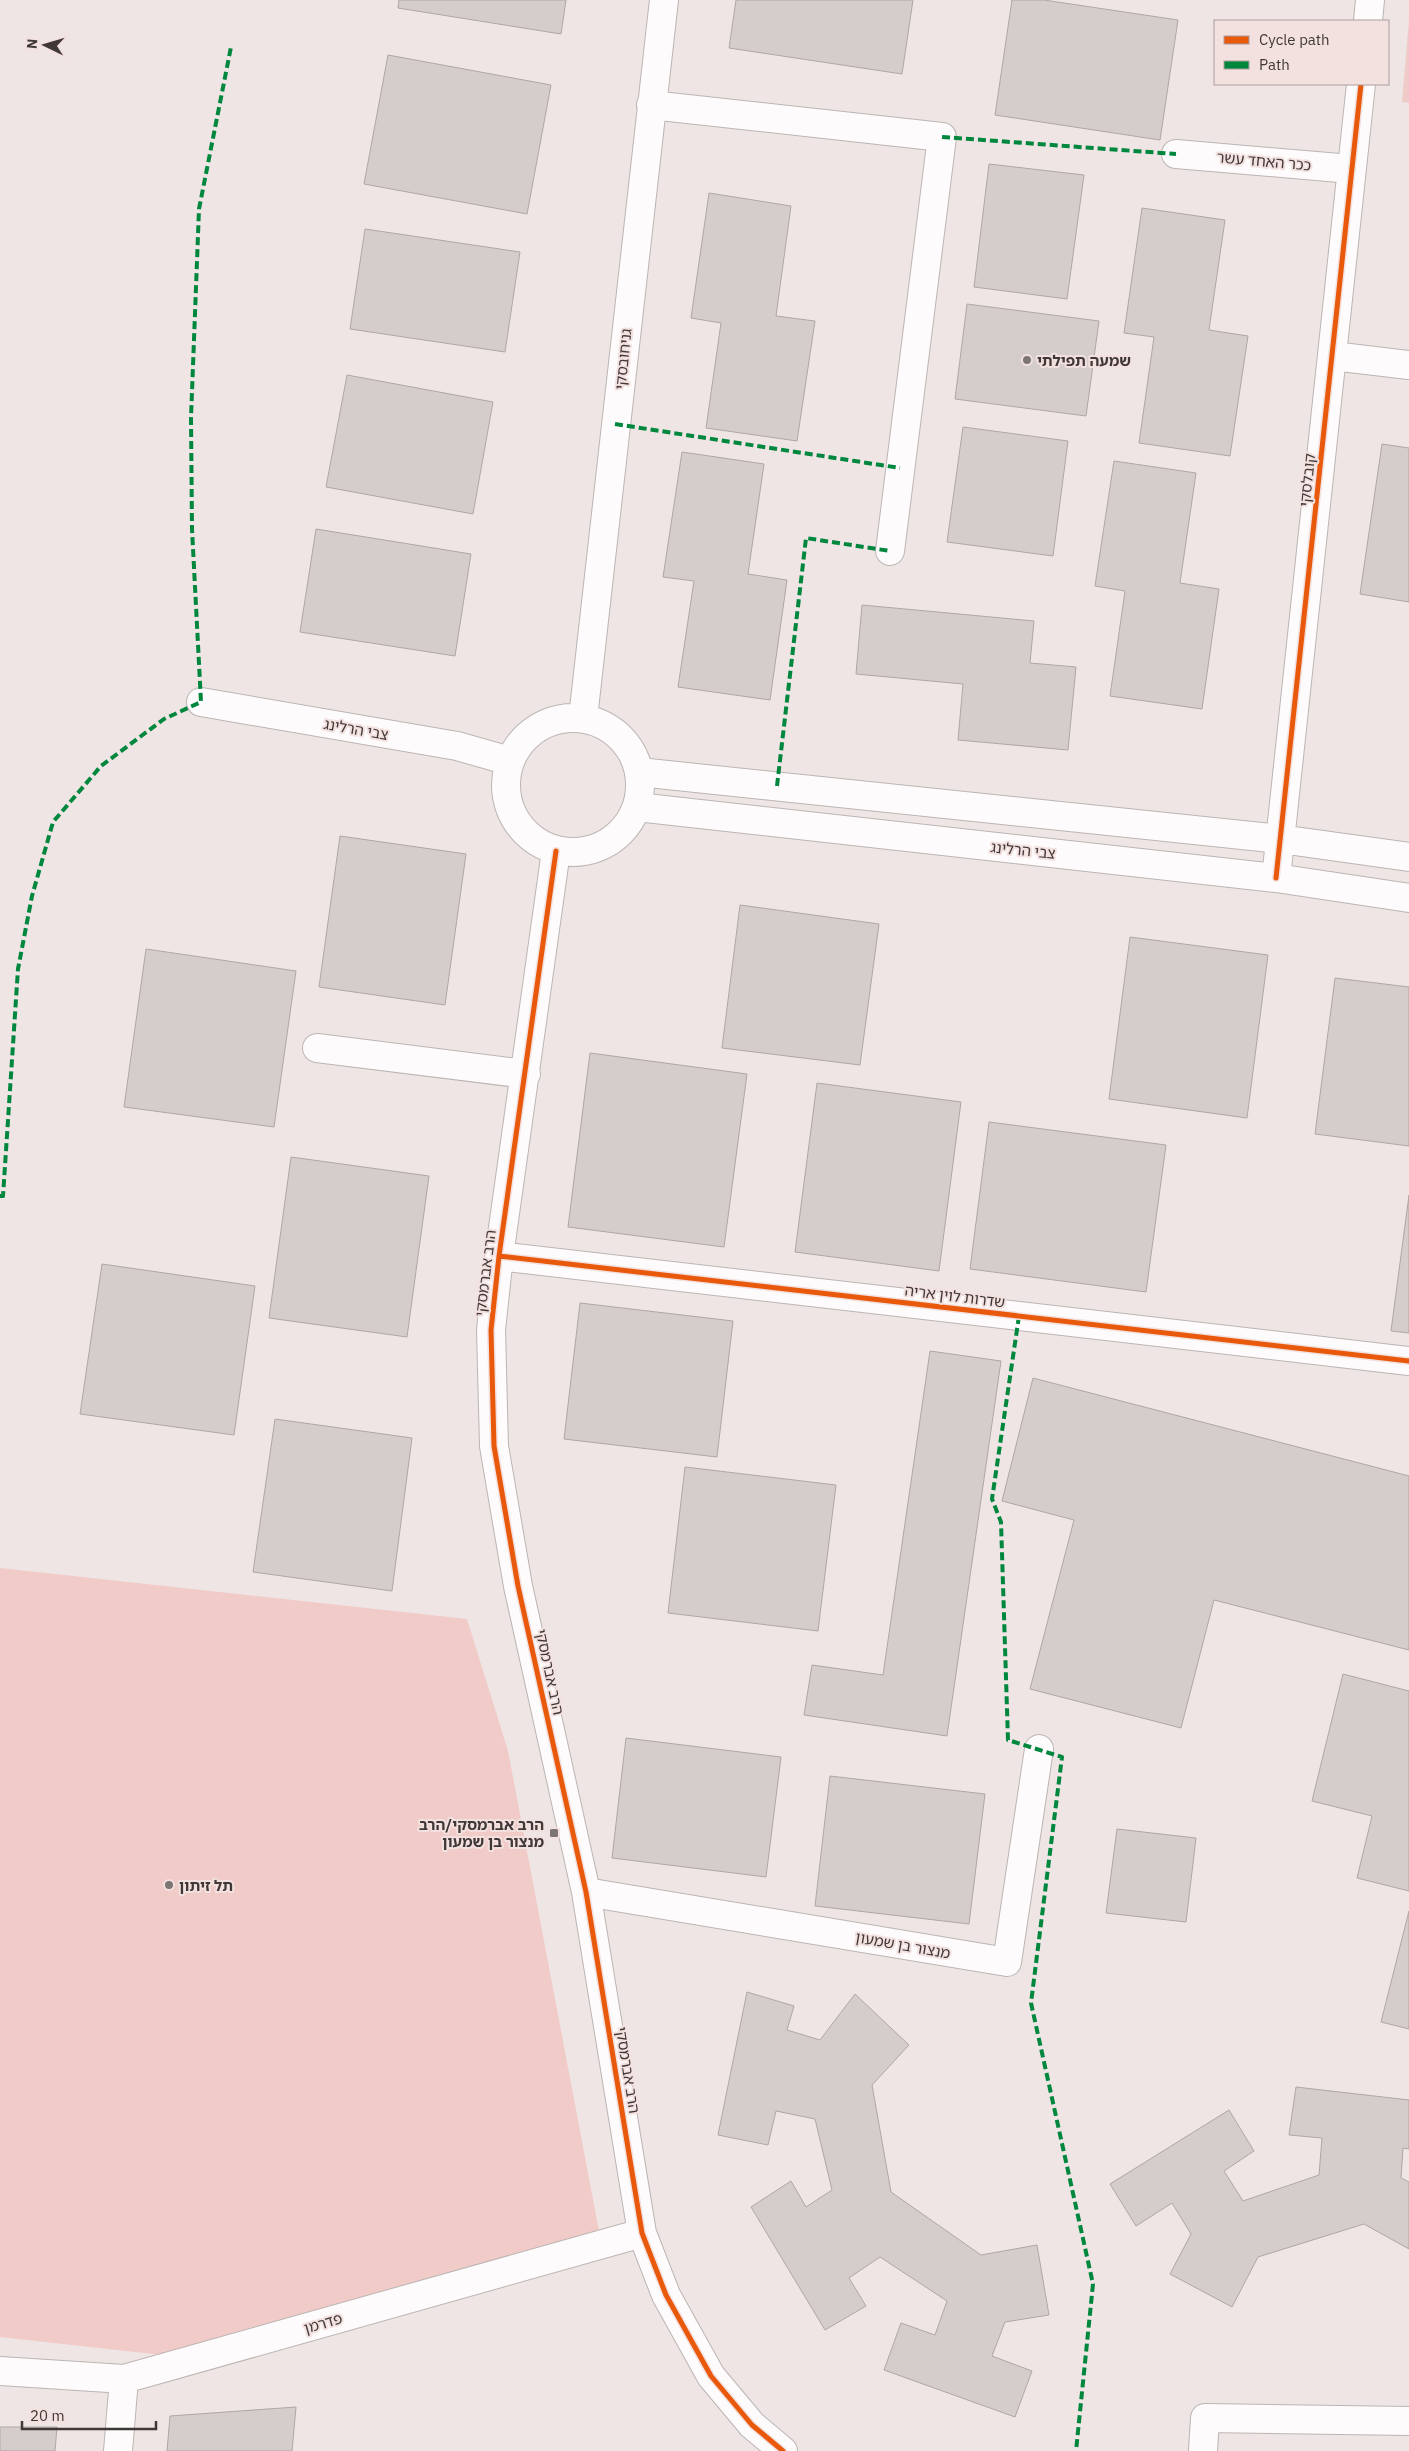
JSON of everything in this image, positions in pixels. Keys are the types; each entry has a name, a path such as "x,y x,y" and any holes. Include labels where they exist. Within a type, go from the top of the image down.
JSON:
{"street":[{"name":"גניחובסקי","path":"583,718 664,0"},
{"path":"1368,20 1370,0"},
{"name":"קובלסקי","path":"1276,878 1361,85"},
{"path":"651,105 942,137 890,551"},
{"name":"ככר האחד עשר","path":"1176,154 1351,170"},
{"path":"1333,356 1409,366"},
{"name":"צבי הרלינג","path":"201,702 457,746 510,760"},
{"path":"560,718 583,718 603,724 620,736 632,752 639,772 640,789 637,807 628,825 614,840 596,850 576,854 556,851 536,842 519,826 509,806 506,783 510,760 522,741 539,727 560,718"},
{"path":"639,772 1280,839 1409,857"},
{"name":"צבי הרלינג","path":"637,807 1276,878 1409,898"},
{"name":"הרב אברמסקי","path":"556,851 499,1256 491,1330 494,1446 518,1586 586,1892 642,2233 666,2294 711,2376 752,2425 783,2451"},
{"path":"317,1048 526,1074"},
{"name":"שדרות לוין אריה","path":"499,1256 1409,1361"},
{"name":"מנצור בן שמעון","path":"586,1892 1007,1962 1039,1749"},
{"name":"פדרמן","path":"0,2371 124,2379 642,2233"},
{"path":"118,2451 124,2379"},
{"path":"1203,2451 1206,2418 1409,2421"}],"shaded area":[{"path":"1409,20 1409,103 1402,102"},
{"path":"0,1568 467,1619 508,1751 599,2231 180,2357 0,2337"}],"building":[{"path":"399,0 566,0 561,34 398,8"},
{"path":"736,0 913,0 902,74 729,48"},
{"path":"1012,0 1044,0 1178,20 1160,140 995,115"},
{"path":"388,55 551,85 527,214 364,184"},
{"path":"989,164 1084,175 1067,299 974,287"},
{"path":"709,193 791,206 776,316 815,321 797,441 706,428 721,323 691,318"},
{"path":"1142,208 1225,220 1209,330 1248,336 1230,456 1139,443 1154,337 1124,333"},
{"path":"365,229 520,252 505,352 350,329"},
{"name":"שמעה תפילתי","path":"967,304 1099,321 1086,416 955,399"},
{"path":"347,375 493,402 473,514 326,487"},
{"path":"963,427 1068,441 1053,556 947,542"},
{"path":"1382,444 1409,448 1409,602 1360,594"},
{"path":"682,452 764,464 748,574 787,580 770,700 678,687 694,581 663,577"},
{"path":"1114,461 1196,473 1180,583 1219,589 1202,709 1110,696 1125,591 1095,586"},
{"path":"316,529 471,554 455,656 300,632"},
{"path":"862,605 1034,621 1030,663 1076,667 1068,750 958,740 963,684 856,674"},
{"path":"340,836 466,854 445,1005 319,987"},
{"path":"740,905 879,924 860,1065 722,1048"},
{"path":"1130,937 1268,955 1247,1118 1109,1099"},
{"path":"146,949 296,971 274,1127 124,1107"},
{"path":"1335,978 1409,987 1409,1146 1315,1134"},
{"path":"590,1053 747,1074 724,1247 568,1227"},
{"path":"817,1083 961,1102 939,1271 795,1252"},
{"path":"989,1122 1166,1145 1146,1292 970,1269"},
{"path":"291,1157 429,1176 407,1337 269,1318"},
{"path":"1409,1195 1409,1333 1391,1331"},
{"path":"102,1264 255,1286 234,1435 80,1414"},
{"path":"580,1303 733,1321 717,1457 564,1439"},
{"path":"930,1351 1001,1361 947,1736 804,1715 812,1665 883,1675"},
{"path":"1033,1378 1409,1476 1409,1650 1214,1600 1181,1728 1030,1689 1074,1520 1002,1501"},
{"path":"275,1419 412,1438 392,1591 253,1572"},
{"path":"685,1467 836,1485 818,1631 668,1613"},
{"path":"1343,1674 1409,1691 1409,1891 1357,1878 1372,1816 1312,1801"},
{"path":"626,1738 781,1757 766,1877 612,1858"},
{"path":"830,1776 985,1794 969,1924 815,1906"},
{"path":"1117,1829 1196,1838 1186,1922 1106,1913"},
{"path":"1409,1911 1409,2029 1381,2022"},
{"path":"747,1992 794,2006 787,2030 820,2040 855,1994 909,2045 872,2085 891,2192 981,2255 1037,2245 1049,2315 1005,2322 992,2356 1032,2371 1015,2417 884,2370 901,2323 935,2335 947,2301 880,2257 849,2278 866,2306 825,2330 751,2207 791,2181 806,2207 832,2190 815,2119 776,2111 768,2145 718,2135"},
{"path":"1296,2087 1409,2100 1409,2149 1403,2148 1401,2178 1409,2182 1409,2249 1364,2224 1258,2257 1232,2307 1170,2274 1191,2234 1172,2203 1136,2226 1110,2184 1229,2110 1254,2151 1224,2171 1243,2201 1319,2175 1322,2138 1289,2135"},
{"path":"296,2407 292,2451 167,2451 170,2416"},
{"path":"0,2427 57,2427 55,2451 0,2451"}],"marked path":[{"path":"0,1196 3,1196 18,969 32,896 53,822 101,766 164,719 201,702 192,529 191,418 199,209 231,47"},
{"path":"942,137 1176,154"},
{"path":"615,424 900,468"},
{"path":"777,786 806,538 890,551"},
{"path":"1019,1316 992,1499 1001,1522 1008,1740 1062,1757 1031,2003 1093,2284 1076,2451"}],"cycle path":[{"path":"1276,878 1361,85"},
{"path":"556,851 499,1256 491,1330 494,1446 518,1586 586,1892 642,2233 666,2295 711,2376 752,2425 783,2451"},
{"path":"499,1256 1409,1361"}],"place":[{"name":"שמעה תפילתי","path":"1027,360"},
{"name":"הרב אברמסקי/הרב מנצור בן שמעון","path":"554,1833"},
{"name":"תל זיתון","path":"169,1885"}]}
